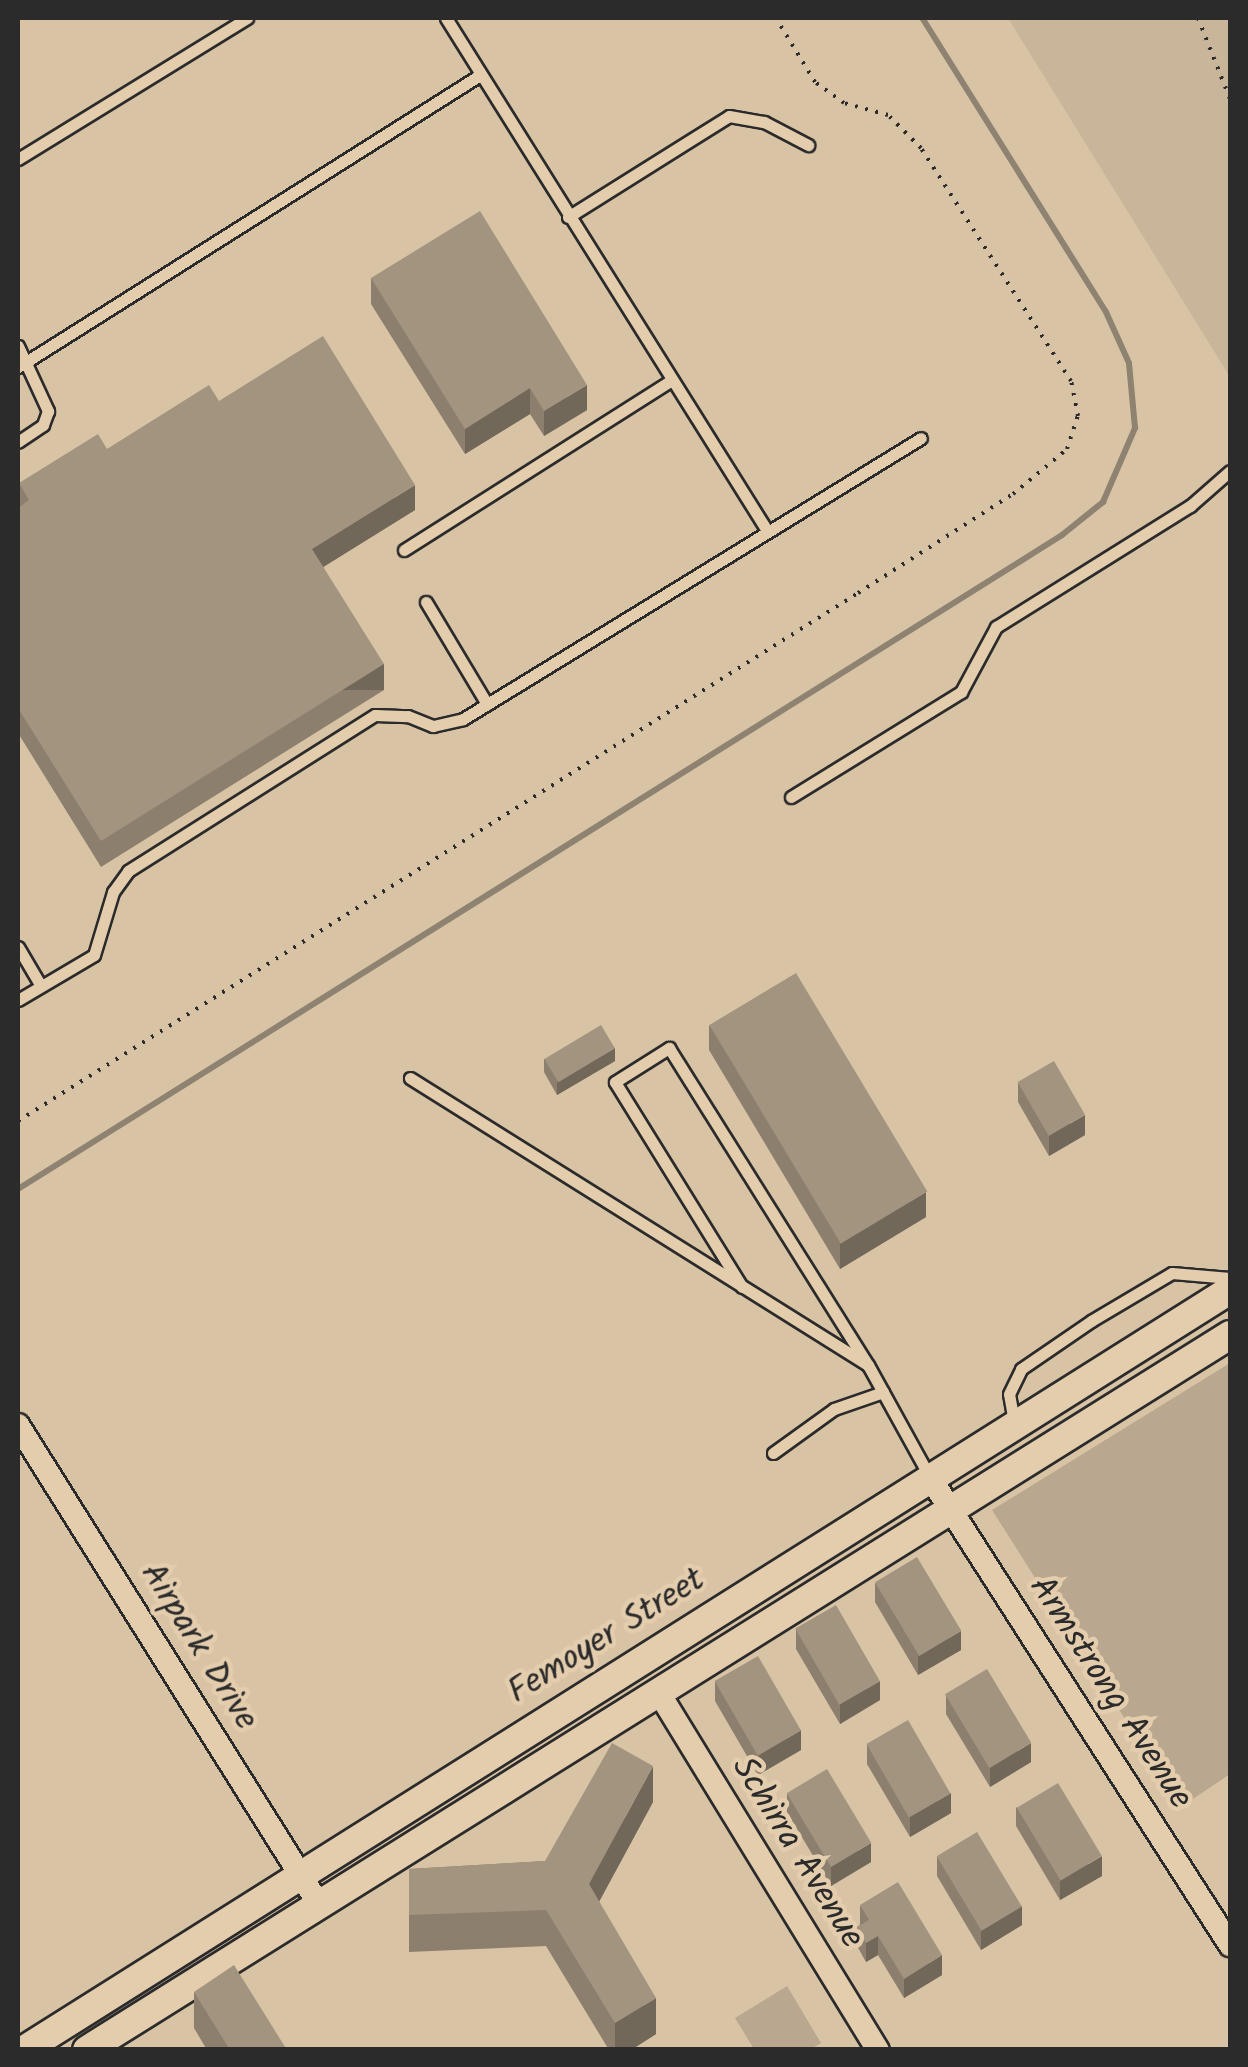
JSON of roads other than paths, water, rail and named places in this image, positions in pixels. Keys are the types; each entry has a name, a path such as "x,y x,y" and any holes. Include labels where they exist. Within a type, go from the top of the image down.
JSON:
{"street":[{"name":"Femoyer Street","path":"24,2050 1230,1290"},
{"path":"1146,1389 1186,1340 1230,1314"},
{"path":"87,2050 1230,1335"},
{"name":"Airpark Drive","path":"18,1425 320,1906"},
{"name":"Armstrong Avenue","path":"931,1479 1230,1945"},
{"name":"Schirra Avenue","path":"659,1693 878,2050"}],"lane":[{"path":"18,159 247,18"},
{"path":"446,18 766,530"},
{"path":"22,364 480,76"},
{"path":"568,217 729,116 764,122 808,146"},
{"path":"18,346 22,364 48,410 43,425 18,442"},
{"path":"404,550 672,380"},
{"path":"18,1000 94,955 113,892 128,871 374,715 433,726 487,704 921,438"},
{"path":"791,798 961,692 996,627 1190,506 1230,471"},
{"path":"426,602 487,704"},
{"path":"18,947 41,986"},
{"path":"742,1286 615,1082 669,1048 868,1365 931,1479"},
{"path":"410,1078 868,1365"},
{"path":"1015,1425 1008,1394 1021,1368 1091,1320 1172,1274 1230,1278"},
{"path":"773,1453 834,1409 883,1392"}],"waterway":[{"path":"18,1189 1062,535 1103,502 1135,428 1129,363 1106,312 922,18"}]}
